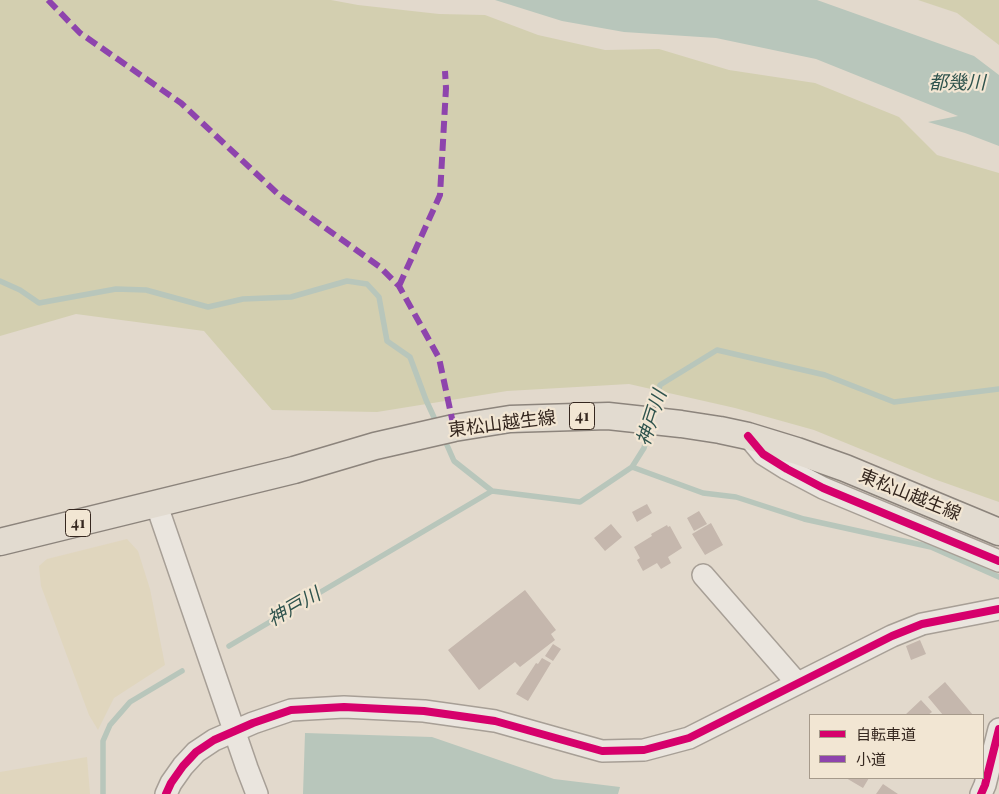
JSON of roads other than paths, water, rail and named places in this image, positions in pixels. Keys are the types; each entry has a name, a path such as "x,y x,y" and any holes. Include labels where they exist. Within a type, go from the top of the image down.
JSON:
{"main road":[{"name":"東松山越生線","path":"0,542 294,470 375,446 454,428 510,419 608,416 691,425 748,436 845,468 999,532"}],"street":[{"path":"748,436 763,454 786,469 823,488 999,561"},
{"path":"156,504 257,794"},
{"path":"703,575 797,683"},
{"path":"166,794 171,782 196,752 234,730 291,710 344,707 424,711 495,721 602,751 644,750 689,738 892,636 922,624 999,609"},
{"path":"981,794 999,729"}],"water":[{"name":"都幾川","path":"495,0 817,0 974,56 999,75 999,146 928,122 958,116 816,59 716,38 624,32 562,21"},
{"path":"305,733 432,737 554,779 620,787 618,794 303,794"}],"waterway":[{"path":"0,281 20,290 39,303 116,289 146,290 208,307 243,299 291,297 347,281 367,284 379,297 387,341 410,357 438,426"},
{"name":"神戸川","path":"653,414 660,385 717,350 825,375 894,402 999,389"},
{"name":"神戸川","path":"229,646 492,491 580,502 632,467 644,448 649,428"},
{"path":"443,436 454,461 492,491"},
{"path":"632,467 703,493 736,497 804,519 931,547 999,577"},
{"name":"神戸川","path":"103,794 103,741 110,725 130,702 182,671"}]}
